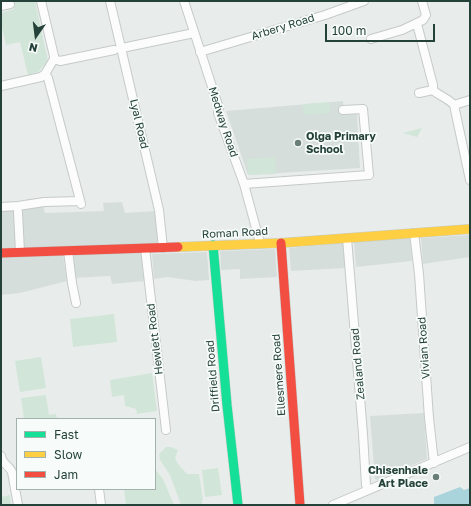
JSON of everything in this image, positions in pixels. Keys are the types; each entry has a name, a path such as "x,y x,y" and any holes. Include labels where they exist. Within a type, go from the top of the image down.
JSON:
{"street":[{"path":"1,86 41,77 45,74 54,59 41,1"},
{"name":"Lyal Road","path":"110,1 118,49 159,210 163,248"},
{"name":"Medway Road","path":"184,1 220,108 218,113 244,184 260,244"},
{"name":"Arbery Road","path":"200,52 331,13 364,1"},
{"path":"371,38 402,30 423,20 426,16 422,1"},
{"path":"1,6 10,4"},
{"path":"417,24 433,90 450,100 454,105 470,180"},
{"path":"54,59 60,61 194,33"},
{"path":"1,207 44,202 80,203 48,78 45,74"},
{"path":"419,93 433,90"},
{"path":"454,105 470,100"},
{"path":"244,184 369,175 363,109 343,110"},
{"path":"18,212 20,252"},
{"name":"Roman Road","path":"1,253 281,243 470,229"},
{"name":"Vivian Road","path":"414,233 434,462"},
{"name":"Zealand Road","path":"347,238 366,485 368,490"},
{"name":"Ellesmere Road","path":"281,243 300,505"},
{"name":"Driffield Road","path":"213,245 227,405 238,505"},
{"name":"Hewlett Road","path":"145,248 166,430"},
{"path":"68,251 76,303"},
{"path":"333,505 470,448"},
{"path":"1,456 3,463 13,466 12,472 18,505"},
{"path":"99,490 101,505"}],"shaded area":[{"name":"Olga Primary School","path":"343,101 344,115 357,114 360,168 248,175 226,111"},
{"path":"122,202 125,213 155,211 158,232 157,245 1,248 1,209 43,205 45,213 104,211 103,203"},
{"path":"470,235 470,257 423,264 421,238"},
{"path":"410,238 412,261 356,267 354,242"},
{"path":"343,243 345,268 291,271 289,248"},
{"path":"275,249 277,277 240,279 240,269 221,270 220,251"},
{"path":"207,252 209,280 196,281 167,277 154,279 152,254"},
{"path":"142,253 145,281 112,284 110,276 74,278 74,255"},
{"path":"63,255 67,281 20,293 1,295 1,258"},
{"path":"424,413 427,459 377,480 375,479 370,416"}],"green space":[{"path":"12,1 35,1 48,61 38,72 28,75 20,42 6,45 1,23 1,13 14,9"},
{"path":"329,102 330,113 304,115 303,104"},
{"path":"422,128 417,137 403,133"},
{"path":"275,157 276,174 248,175 247,159"},
{"path":"114,314 117,342 73,347 70,319"},
{"path":"41,357 46,388 20,392 15,361"},
{"path":"152,373 157,411 137,414 136,409 125,406 124,395 112,397 110,380"},
{"path":"46,395 49,415 56,414 57,418 24,418 21,398"},
{"path":"166,447 171,447 178,450 175,458 187,474 199,474 203,500 202,505 181,505 170,475 160,460 159,454"},
{"path":"218,468 222,495 205,497 202,470"},
{"path":"156,470 163,479 174,505 126,505 124,490 156,490"},
{"path":"10,495 11,505 1,505 1,497"}],"water":[{"path":"460,487 464,490 470,488 470,505 434,505 434,497"}],"traffic: fast":[{"path":"213,245 227,405 238,505"}],"traffic: slow":[{"path":"178,247 281,243 470,229"}],"traffic: jam":[{"path":"281,243 300,505"},
{"path":"1,253 178,247"}],"place":[{"name":"Olga Primary School","path":"298,143"},
{"name":"Chisenhale Art Place","path":"436,477"}]}
